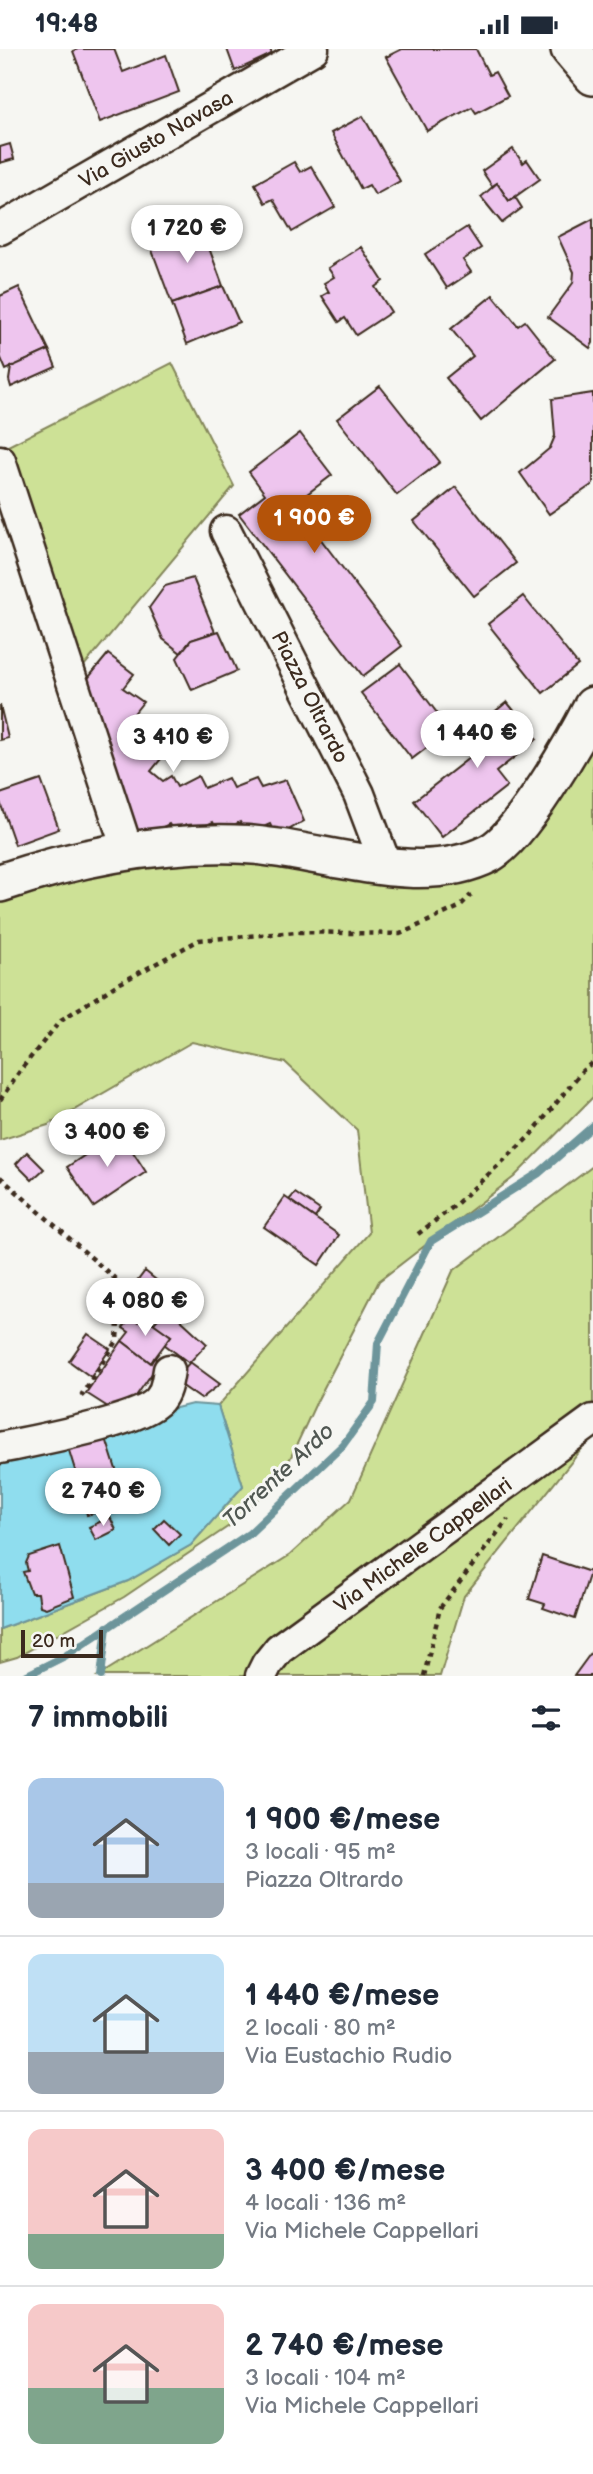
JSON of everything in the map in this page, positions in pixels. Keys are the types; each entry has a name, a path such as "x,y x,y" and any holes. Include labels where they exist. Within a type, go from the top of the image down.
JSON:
{"street":[{"name":"Via Giusto Navasa","path":"0,229 313,49"},
{"path":"570,49 593,76"},
{"path":"0,461 128,852"},
{"name":"Piazza Oltrardo","path":"226,531 359,793 387,868"},
{"path":"0,883 71,863 128,852 202,844 255,845 300,850 387,868 427,868 465,862 491,853 509,838 524,819 593,706"},
{"path":"0,1448 110,1422 151,1408 165,1390 169,1370"},
{"name":"Via Michele Cappellari","path":"261,1676 279,1649 593,1420"}],"path":[{"path":"0,1100 61,1020 115,986 199,940 297,932 400,935 459,907 476,889"},
{"path":"418,1234 453,1207 529,1137 582,1071 593,1062"},
{"path":"0,1177 120,1283 117,1341 82,1394 110,1422"},
{"path":"424,1676 440,1608 513,1512"}],"green space":[{"path":"172,363 234,486 74,678 4,448"},
{"path":"593,687 593,1097 514,1177 379,1281 283,1474 232,1524 124,1597 17,1657 0,1662 0,1629 128,1581 191,1545 243,1486 218,1406 369,1233 357,1130 286,1063 192,1042 48,1125 0,1140 0,892 213,848 455,870 502,837"},
{"path":"593,1166 593,1435 464,1596 440,1676 98,1676 290,1555 351,1499 453,1271"}],"water":[{"path":"192,1404 218,1406 243,1486 191,1545 128,1581 0,1629 0,1452"}],"building":[{"path":"114,49 123,72 166,55 179,92 100,122 73,51"},
{"path":"227,49 270,49 272,54 235,71"},
{"path":"402,49 476,49 489,75 495,72 508,96 476,113 472,107 427,131 386,57"},
{"path":"363,116 400,181 375,195 369,185 361,189 331,133"},
{"path":"10,144 14,159 0,163 0,147"},
{"path":"513,149 523,163 527,160 540,179 509,201 497,183 492,186 482,171"},
{"path":"294,162 300,172 311,166 335,207 292,232 273,199 265,203 255,184"},
{"path":"497,183 509,201 515,197 522,208 502,223 481,197"},
{"path":"593,219 593,343 590,348 548,317 573,283 574,272 558,237"},
{"path":"201,226 223,286 172,304 150,245"},
{"path":"467,227 481,248 463,260 471,272 447,288 425,254"},
{"path":"361,247 383,281 375,287 391,312 356,335 345,318 339,322 322,296 329,292 324,283 334,277 328,268"},
{"path":"223,286 239,322 187,344 172,304"},
{"path":"19,287 49,350 6,370 0,356 0,296"},
{"path":"493,295 518,326 525,321 555,359 481,421 446,378 473,356 451,329"},
{"path":"49,350 56,367 11,387 11,367"},
{"path":"380,386 440,462 397,495 337,419"},
{"path":"593,393 593,484 549,514 520,473 550,448 555,436 552,399"},
{"path":"300,433 332,475 294,504 402,646 363,676 239,514 265,494 249,472"},
{"path":"456,487 516,563 474,596 414,521"},
{"path":"193,578 215,632 191,640 181,653 163,639 149,608 165,586"},
{"path":"523,596 578,665 543,693 488,624"},
{"path":"219,631 237,671 192,690 177,658 191,640"},
{"path":"108,654 134,674 123,688 143,702 132,716 153,731 142,744 161,759 151,771 163,781 171,776 177,787 198,776 204,788 228,778 233,788 256,779 261,788 286,780 304,821 276,837 270,824 247,834 240,822 218,832 213,822 190,832 186,824 173,830 169,824 134,841 116,803 124,789 106,775 115,761 98,747 106,732 89,718 96,705 80,688"},
{"path":"400,664 450,730 412,759 361,693"},
{"path":"507,702 537,739 496,772 507,786 442,837 414,801 474,754 462,738"},
{"path":"0,705 8,738 0,740"},
{"path":"41,780 59,829 15,845 0,802 0,794"},
{"path":"120,1132 146,1172 94,1207 67,1167"},
{"path":"27,1152 44,1169 32,1180 16,1164"},
{"path":"295,1193 320,1210 315,1218 289,1200"},
{"path":"285,1197 339,1235 319,1265 264,1227"},
{"path":"145,1271 182,1301 173,1313 168,1308 161,1315 130,1291"},
{"path":"168,1308 207,1344 189,1363 164,1344 171,1336 153,1324"},
{"path":"142,1315 171,1336 151,1363 122,1341 129,1332 123,1328 131,1318 138,1322"},
{"path":"88,1334 110,1349 91,1377 69,1361"},
{"path":"122,1341 151,1363 154,1358 160,1362 122,1416 86,1393"},
{"path":"190,1362 220,1384 201,1399 174,1380"},
{"path":"104,1432 121,1485 83,1496 67,1444"},
{"path":"115,1486 122,1505 87,1515 83,1496"},
{"path":"110,1517 116,1530 96,1540 89,1527"},
{"path":"164,1519 180,1534 169,1545 154,1529"},
{"path":"60,1546 74,1597 46,1608 40,1606 38,1593 31,1593 23,1572 28,1571 26,1563 29,1556"},
{"path":"542,1556 590,1572 575,1619 543,1608 545,1604 529,1599"},
{"path":"593,1650 593,1676 574,1676"}],"waterway":[{"name":"Torrente Ardo","path":"25,1676 65,1656 250,1533 343,1445 374,1402 378,1343 431,1241 539,1173 593,1126"},
{"path":"101,1676 107,1627"}]}
